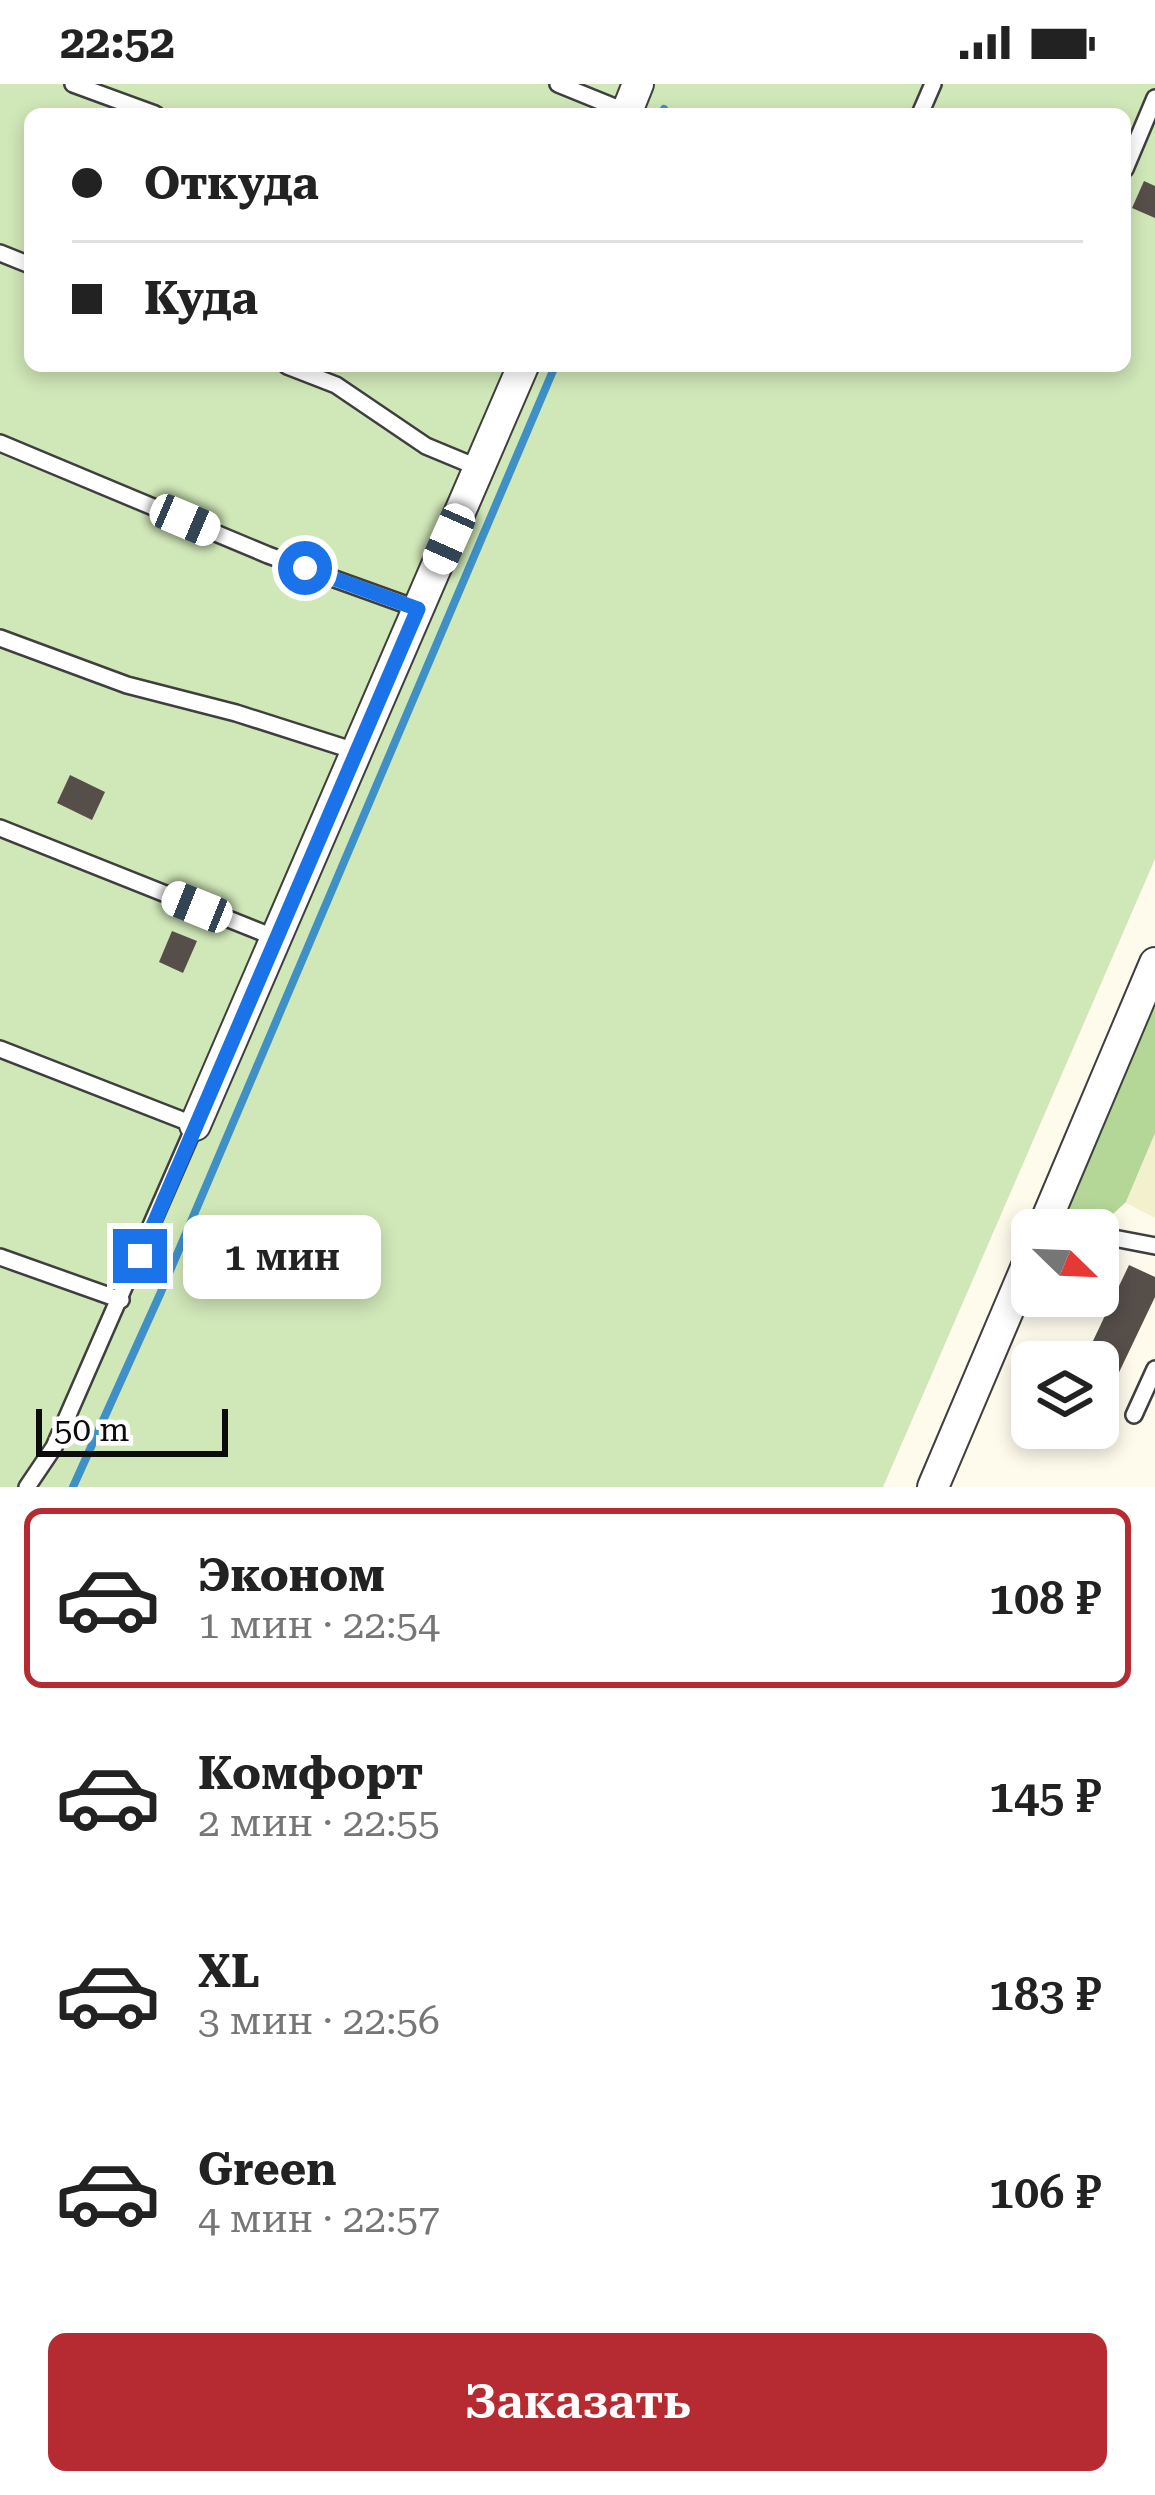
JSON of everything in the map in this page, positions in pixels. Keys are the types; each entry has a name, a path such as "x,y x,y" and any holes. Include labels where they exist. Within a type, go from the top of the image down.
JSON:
{"street":[{"path":"195,1125 520,372"},
{"path":"1061,1209 1155,963"},
{"path":"934,1487 1011,1304"}],"lane":[{"path":"73,84 139,108"},
{"path":"558,84 630,103"},
{"path":"1131,155 1155,98"},
{"path":"302,372 336,386 426,446 480,469"},
{"path":"0,443 268,555 418,609"},
{"path":"0,638 127,686 236,713 355,751"},
{"path":"0,828 276,938"},
{"path":"0,1049 195,1125 54,1447 27,1487"},
{"path":"1119,1239 1155,1246"},
{"path":"0,1257 121,1300"},
{"path":"1134,1415 1155,1369"}],"shaded area":[{"path":"1155,1133 1155,1218 1126,1203"}],"green space":[{"path":"0,84 1155,84 1155,859 883,1487 0,1487"},
{"path":"1155,999 1155,1133 1126,1202 1118,1209 1070,1209 1069,1199"}],"building":[{"path":"1144,181 1155,186 1155,218 1132,208"},
{"path":"70,775 105,792 92,820 57,803"},
{"path":"172,931 197,941 183,973 159,962"},
{"path":"1129,1265 1155,1277 1155,1297 1119,1372 1119,1341 1093,1341 1104,1317 1119,1317 1119,1286"}],"waterway":[{"path":"73,1487 161,1292 552,372"}],"route":[{"path":"140,1256 418,609 305,568"}]}
